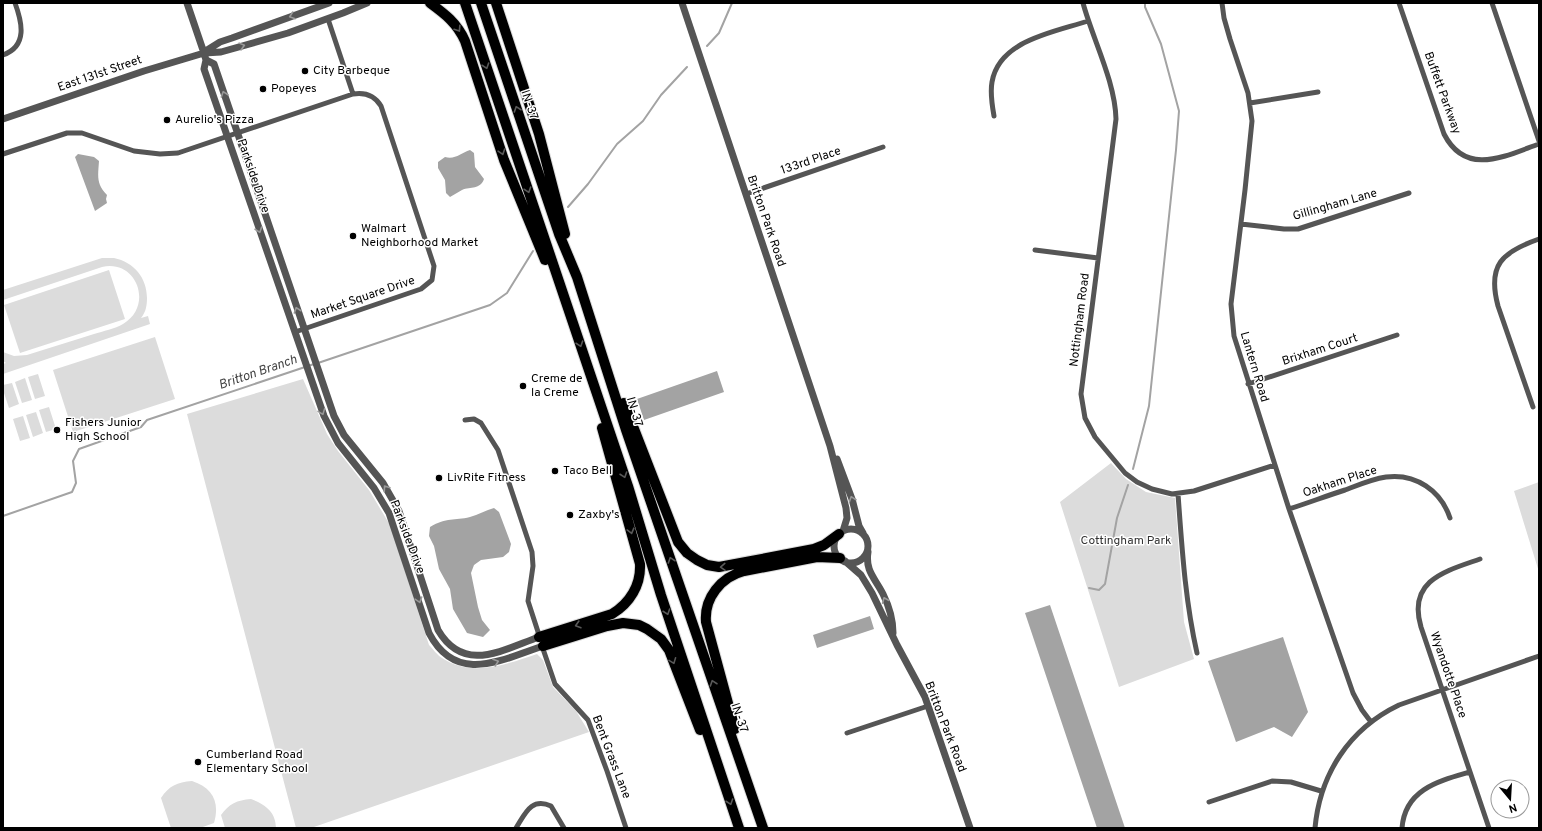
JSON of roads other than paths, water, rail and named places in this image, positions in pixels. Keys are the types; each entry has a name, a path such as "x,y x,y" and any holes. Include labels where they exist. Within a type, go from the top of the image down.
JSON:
{"highway":[{"path":"430,3 449,18 462,35 504,160 552,276 568,307"},
{"path":"465,3 628,486 661,595 739,828"},
{"name":"IN-37","path":"481,3 559,234 578,277 629,438 763,828"},
{"path":"496,3 539,134 578,277"},
{"path":"594,326 676,537 682,548 691,556 707,565 724,567 814,549 824,545 841,532"},
{"path":"541,641 612,614 628,601 638,581 640,564 597,412 594,385"},
{"path":"745,772 706,622 707,608 710,597 721,583 739,572 817,557 842,560"},
{"path":"541,641 618,623 639,625 657,636 669,650 712,761 725,786"}],"street":[{"path":"3,55 12,49 19,41 22,30 15,3"},
{"path":"187,3 206,60"},
{"name":"East 131st Street","path":"3,119 204,52 220,42 329,3"},
{"name":"East 131st Street","path":"204,52 221,52 246,45 328,19 367,3"},
{"name":"Britton Park Road","path":"682,3 830,446 846,508 847,518 841,532"},
{"name":"Nottingham Road","path":"1083,3 1111,89 1116,113 1081,394 1085,418 1095,437 1117,465 1128,476 1152,489 1178,494 1194,491 1275,465"},
{"name":"Lantern Road","path":"1222,3 1230,38 1250,103 1251,135 1232,293 1231,320 1236,346 1289,509 1353,693 1362,710 1371,722"},
{"name":"Buffett Parkway","path":"1399,3 1444,134 1452,146 1468,157 1484,161 1502,157 1539,144"},
{"path":"1492,3 1539,141"},
{"path":"3,154 67,132 82,133 134,151 160,154 178,153 353,94 328,19"},
{"path":"994,116 992,82 999,66 1008,54 1024,43 1088,21"},
{"name":"Parkside Drive","path":"206,60 214,64 303,329 334,416 344,435 382,483 399,512 438,630 443,638 456,650 465,654 484,655 541,641 490,664 474,665 458,661 448,656 434,642 429,633 390,514 374,488 332,433 324,416 204,69 206,60"},
{"path":"1250,103 1318,92"},
{"name":"Market Square Drive","path":"295,332 421,289 432,280 434,266 381,106 377,99 373,97 359,93 353,94"},
{"name":"133rd Place","path":"746,194 883,147"},
{"name":"Gillingham Lane","path":"1241,224 1298,228 1409,193"},
{"path":"1532,407 1498,306 1494,285 1496,272 1506,256 1519,246 1539,239"},
{"path":"1035,250 1098,258"},
{"name":"Brixham Court","path":"1248,384 1397,335"},
{"name":"Bent Grass Lane","path":"465,420 474,419 481,423 498,450 532,552 528,601 555,684 588,720 626,828"},
{"name":"Britton Park Road","path":"830,446 852,499 859,526 865,535"},
{"name":"Oakham Place","path":"1289,509 1377,479 1394,476 1415,480 1433,490 1444,503 1450,518"},
{"path":"1178,494 1186,592 1190,622 1197,653"},
{"path":"849,529 855,529 865,535 868,540 868,551 861,560 856,562 842,560 834,549 836,538 841,532 849,529"},
{"name":"Britton Park Road","path":"868,551 868,568 888,604 894,637"},
{"name":"Britton Park Road","path":"842,560 864,579 921,690 928,706 970,828"},
{"name":"Wyandotte Place","path":"1480,560 1450,570 1435,577 1426,586 1420,599 1418,609 1419,621 1490,828"},
{"path":"1314,828 1321,791 1338,758 1358,734 1371,722 1383,713 1399,705 1539,656"},
{"path":"847,733 928,706"},
{"path":"1402,828 1404,817 1408,809 1413,800 1421,791 1433,784 1470,772"},
{"path":"1209,802 1265,783 1277,781 1291,782 1321,791"},
{"path":"516,828 529,808 533,805 542,803 551,806 564,828"}],"waterway":[{"name":"Britton Branch","path":"707,46 719,33 732,3"},
{"path":"1133,469 1149,406 1179,111 1161,44 1145,7 1145,3"},
{"name":"Britton Branch","path":"568,207 588,184 617,144 643,121 661,95 687,67"},
{"name":"Britton Branch","path":"318,363 490,305 507,293 533,251"},
{"name":"Britton Branch","path":"3,516 72,492 76,483 73,461 79,449 141,427 147,420 314,364"},
{"path":"1089,588 1099,590 1105,584 1117,518 1128,485"}],"place":[{"name":"City Barbeque","path":"305,71"},
{"name":"Popeyes","path":"263,89"},
{"name":"Aurelio's Pizza","path":"167,120"},
{"name":"Walmart Neighborhood Market","path":"353,236"},
{"name":"Creme de la Creme","path":"523,386"},
{"name":"Fishers Junior High School","path":"57,430"},
{"name":"Taco Bell","path":"555,471"},
{"name":"LivRite Fitness","path":"439,478"},
{"name":"Zaxby's","path":"570,515"},
{"name":"Cumberland Road Elementary School","path":"198,762"}],"park label":[{"name":"Cottingham Park","path":"1126,541"}]}
